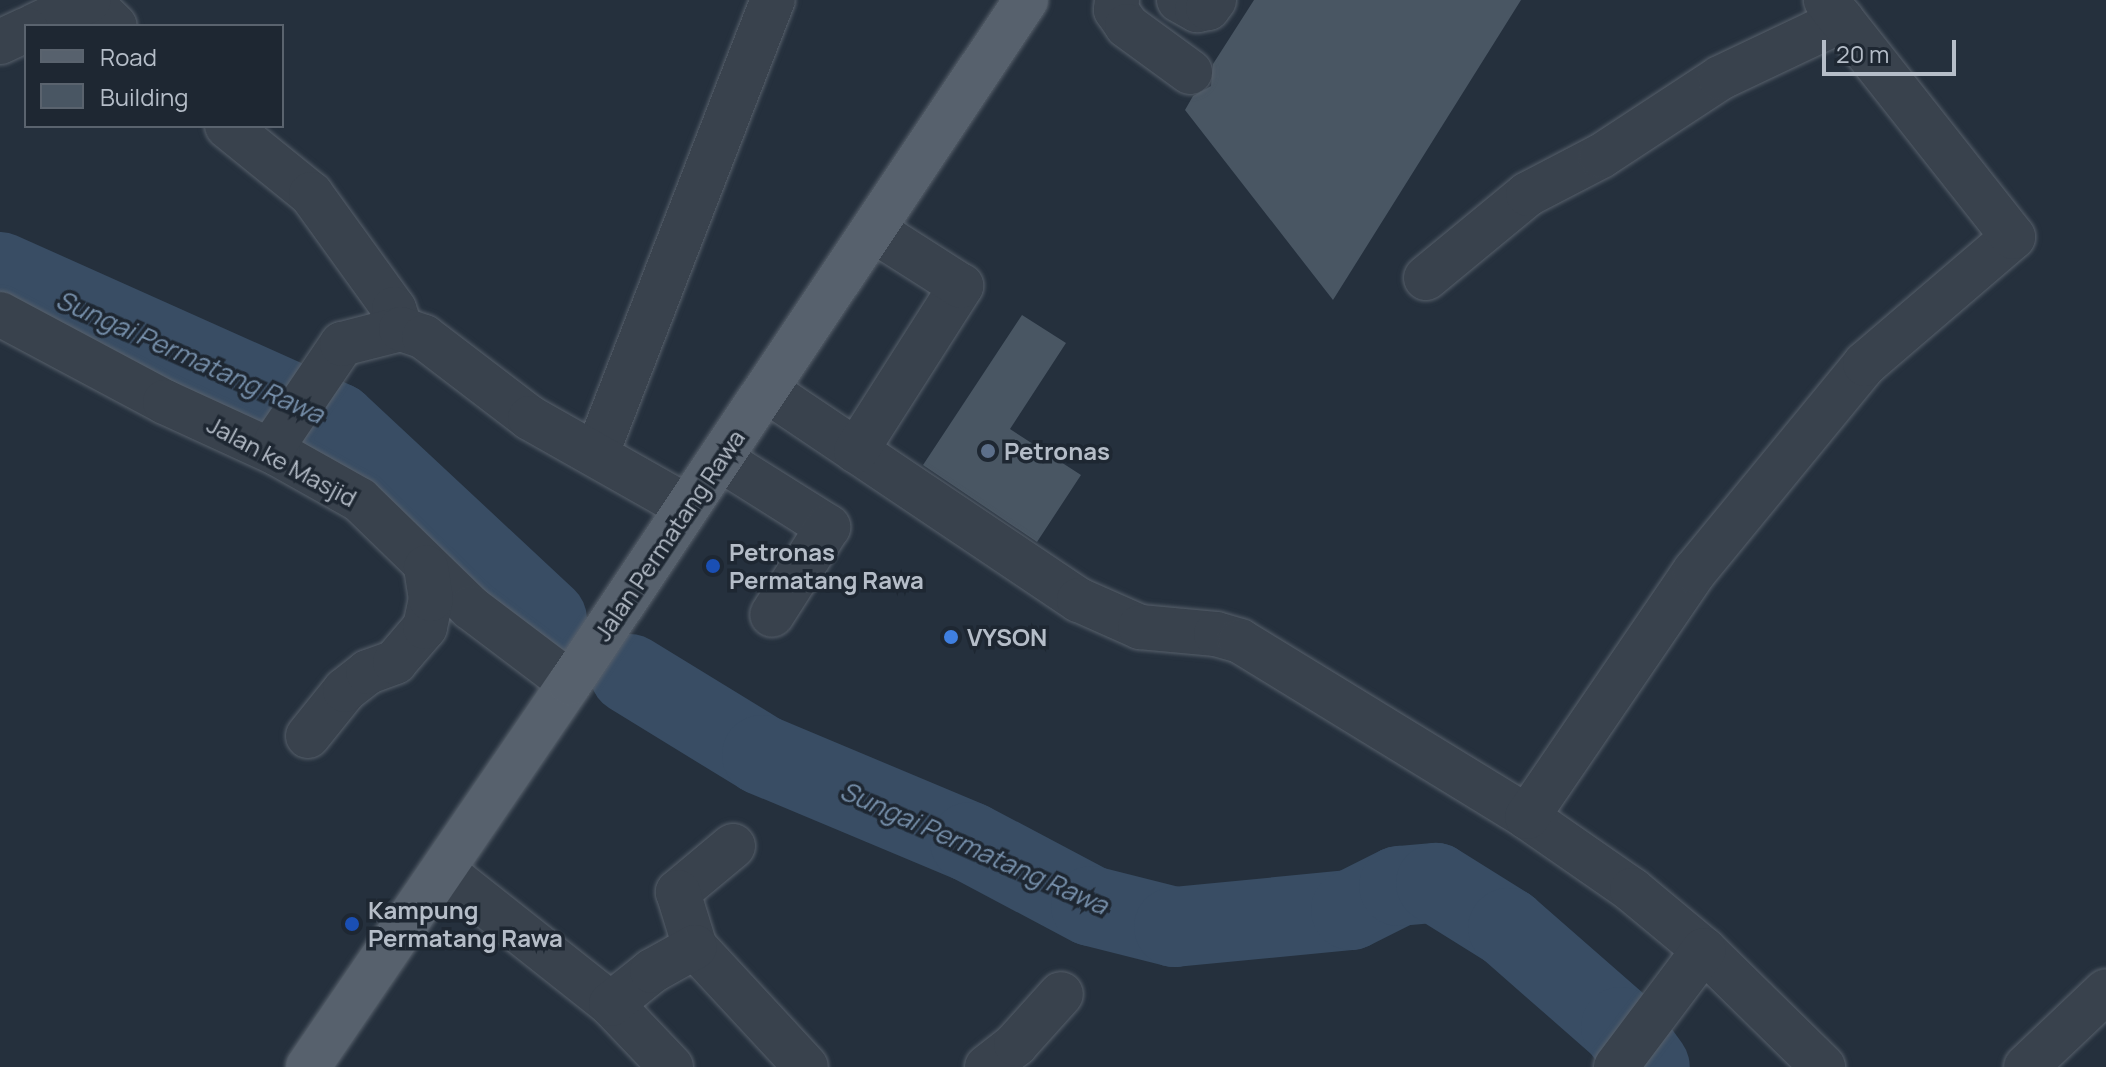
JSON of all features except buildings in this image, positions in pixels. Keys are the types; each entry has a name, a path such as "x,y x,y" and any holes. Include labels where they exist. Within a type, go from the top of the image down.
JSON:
{"main road":[{"name":"Jalan Permatang Rawa","path":"308,1067 443,871 1026,0"}],"street":[{"path":"38,24 88,0 113,24"},
{"path":"597,453 773,0"},
{"path":"1117,0 1116,10 1127,26 1190,72"},
{"path":"1179,0 1197,10 1208,8 1214,0"},
{"path":"1426,278 1528,194 1601,156 1720,78 1834,10 2013,237 1865,364 1695,571 1527,817"},
{"path":"0,42 24,31"},
{"path":"229,128 311,194 394,309 401,329"},
{"path":"856,451 961,286 873,230"},
{"name":"Jalan ke Masjid","path":"0,314 165,402 278,447 360,500 471,608 584,661"},
{"path":"278,447 309,390 342,344 401,329 424,337 530,418 597,453 687,507"},
{"path":"766,390 1079,600 1140,627 1216,634 1240,641 1527,817 1632,890 1704,950 1823,1067"},
{"path":"720,459 828,527 772,615"},
{"path":"308,736 345,690 368,672 395,662 425,627 431,599 426,567"},
{"path":"733,846 678,892 695,947 806,1067"},
{"path":"443,871 611,1004 671,1067"},
{"path":"611,1004 652,971 695,947"},
{"path":"1621,1059 1704,950"},
{"path":"2026,1067 2106,991"},
{"path":"987,1067 1016,1044 1061,994"}],"waterway":[{"name":"Sungai Permatang Rawa","path":"0,272 337,423 547,619"},
{"name":"Sungai Permatang Rawa","path":"630,674 762,755 970,842 1091,906 1174,927 1351,910 1399,886 1436,883 1508,928 1621,1027 1650,1067"}],"place":[{"name":"Petronas","path":"988,451"},
{"name":"Petronas Permatang Rawa","path":"713,566"},
{"name":"VYSON","path":"951,637"},
{"name":"Kampung Permatang Rawa","path":"352,924"}]}
